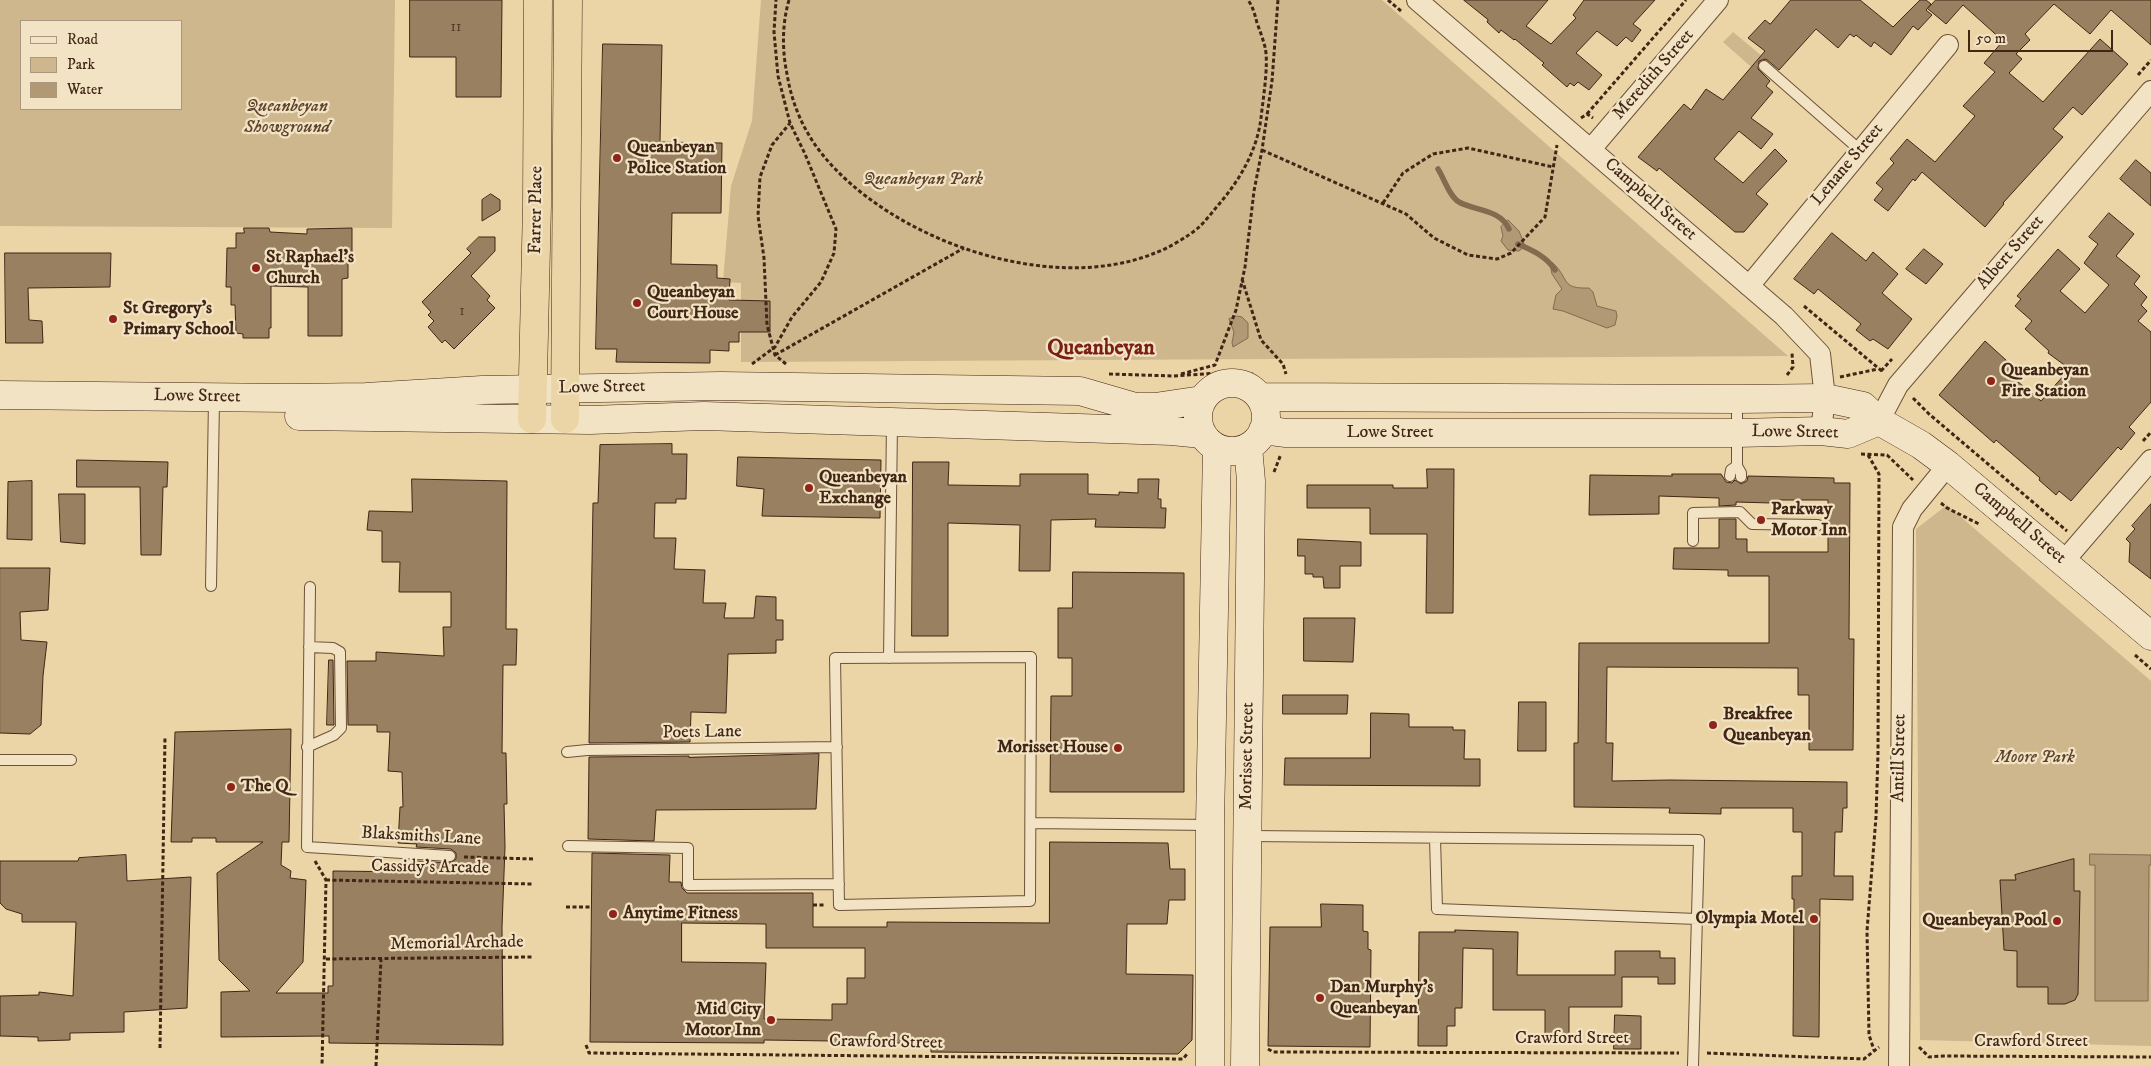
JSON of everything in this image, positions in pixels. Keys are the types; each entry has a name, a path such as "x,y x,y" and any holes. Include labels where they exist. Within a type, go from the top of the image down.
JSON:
{"highway":[{"path":"538,10 568,10"},
{"name":"Farrer Place","path":"532,419 537,205 538,10"},
{"name":"Farrer Place","path":"565,419 568,10"}],"street":[{"name":"Meredith Street","path":"1590,149 1718,0"},
{"name":"Campbell Street","path":"1410,6 1590,149 1784,316 1820,354 1824,398 1822,431"},
{"name":"Lenane Street","path":"1749,286 1948,45"},
{"name":"Albert Street","path":"1879,421 1898,385 2151,90"},
{"path":"1232,382 1244,384 1255,391 1260,386 1265,411 1256,438 1232,451 1210,441 1197,416 1202,400 1211,390 1221,384 1232,382"},
{"name":"Lowe Street","path":"0,412 48,414 533,390 721,386 1080,391 1135,407 1156,407 1202,400"},
{"name":"Lowe Street","path":"1256,438 1286,433 1737,433 1822,431 1848,434 1879,421 1863,406 1824,398 1737,399 1260,386"},
{"name":"Lowe Street","path":"0,395 532,419 704,416 1172,431 1210,441"},
{"name":"Campbell Street","path":"1879,421 1921,445 1948,465 2151,636"},
{"name":"Morisset Street","path":"1245,1066 1251,481 1256,438"},
{"name":"Morisset Street","path":"1210,441 1210,1066"},
{"path":"2064,561 2151,460"},
{"name":"Antill Street","path":"1899,1066 1903,527 1912,509 1948,465"}],"lane":[{"path":"1764,66 1861,150"},
{"path":"1736,476 1730,470 1737,466 1737,399"},
{"path":"211,586 213,406"},
{"path":"889,658 892,423"},
{"path":"1693,541 1693,512 1729,507 1740,507 1752,524 1818,525"},
{"path":"307,847 310,587"},
{"path":"307,747 334,735 341,728 340,652 333,648 309,648"},
{"path":"1031,657 1030,901 839,905 835,658 889,658 1031,657"},
{"name":"Poets Lane","path":"567,752 587,750 836,747"},
{"path":"0,760 71,760"},
{"path":"1031,823 1210,825"},
{"path":"1247,836 1699,840 1693,1066"},
{"path":"1435,838 1437,909 1697,919"},
{"path":"568,846 688,848 688,885 839,884"},
{"name":"Blaksmiths Lane","path":"307,847 450,856"}],"path":[{"path":"749,366 773,348 792,317 821,282 834,253 836,229 790,123 778,76 774,32 776,0"},
{"path":"789,0 783,40 784,64 792,101 806,130 822,154 877,204 904,222 964,248 1015,262 1047,266 1110,266 1156,253 1198,228 1231,191 1252,155 1260,123 1266,49 1248,0"},
{"path":"1173,376 1214,365 1236,310 1272,81 1278,0"},
{"path":"1388,0 1410,6"},
{"name":"Meredith Street","path":"1587,114 1686,0"},
{"path":"789,367 775,355 767,325 764,258 758,216 760,178 772,145 790,123"},
{"path":"1550,138 1565,151"},
{"path":"1262,150 1406,214 1434,238 1468,255 1497,259 1510,253 1545,217 1553,167 1468,148 1433,154 1402,173 1383,203"},
{"path":"775,355 964,248"},
{"path":"1242,279 1260,340 1283,364 1287,376 1278,376"},
{"path":"1783,382 1792,367 1792,350"},
{"path":"1100,374 1173,376 1234,372 1260,386"},
{"name":"Crawford Street","path":"1267,1048 1273,1052 1694,1053 1864,1059 1874,1050 1869,1035 1866,931 1877,791 1879,474 1868,454"},
{"path":"160,1048 165,736"},
{"path":"307,847 326,880 326,959 322,1066"},
{"name":"Blaksmiths Lane","path":"450,856 534,858"},
{"name":"Cassidy's Arcade","path":"326,880 533,884"},
{"path":"566,906 592,908"},
{"name":"Memorial Archade","path":"326,959 532,957"},
{"name":"Memorial Archade","path":"376,1066 381,959"},
{"name":"Crawford Street","path":"1917,1045 1929,1057 2151,1057"},
{"name":"Crawford Street","path":"586,1046 589,1053 1183,1059"}],"green space":[{"name":"Queanbeyan Showground","path":"0,0 395,0 392,228 0,226"},
{"name":"Queanbeyan Park","path":"761,0 1382,0 1788,356 741,362 741,283 723,282 731,186 752,121"},
{"path":"1733,32 1768,61 1758,73 1723,42"},
{"name":"Moore Park","path":"1947,505 2151,681 2151,1046 1920,1040 1916,529"}],"water":[{"path":"1508,220 1519,231 1525,246 1519,251 1508,250 1501,241 1503,236 1501,227"},
{"path":"1553,263 1569,285 1589,288 1593,292 1597,306 1616,311 1615,325 1607,328 1553,309 1556,295 1562,289 1552,274 1550,264"},
{"path":"1237,316 1242,317 1248,323 1248,338 1233,347 1234,332 1229,319"},
{"path":"2090,854 2151,855 2151,865 2149,865 2148,1001 2095,1001 2095,865 2090,865"}],"building":[{"path":"410,0 502,0 501,97 456,97 456,57 410,57"},
{"path":"1464,0 1548,0 1526,26 1551,44 1576,18 1573,15 1584,0 1655,0 1633,24 1641,30 1632,42 1626,37 1617,46 1597,31 1576,53 1602,75 1589,90 1578,82 1574,86 1570,83 1567,87 1542,65 1544,63 1515,39 1501,30 1499,33 1487,22 1488,20"},
{"path":"1791,0 1860,0 1893,27 1920,0 1926,0 1931,4 1926,10 1932,15 1918,30 1913,26 1891,55 1874,42 1871,47 1856,35 1854,37 1850,34 1838,48 1816,29 1779,70 1766,59 1759,61 1758,69 1770,81 1766,86 1773,92 1751,118 1773,134 1761,149 1739,131 1714,159 1743,183 1775,149 1787,161 1756,194 1768,204 1744,232 1735,232 1659,168 1657,171 1638,157 1684,104 1691,110 1706,89 1723,100 1765,51 1748,38 1765,20 1770,24"},
{"path":"1936,0 2151,0 2151,45 2111,10 2090,34 2054,4 2025,34 2030,40 2016,54 2022,59 2009,73 2043,102 2100,39 2128,64 2082,115 2073,107 2053,129 2063,137 2003,203 1985,227 1922,172 1915,181 1913,179 1888,211 1874,200 1883,189 1876,183 1894,163 1890,159 1907,139 1935,162 1975,116 1963,106 1995,72 1984,63 2003,41 1963,5 1946,24 1928,9"},
{"path":"603,44 662,45 660,142 722,143 721,213 672,213 671,264 717,265 717,278 730,279 729,300 770,301 770,332 739,332 739,342 729,342 729,351 710,350 710,363 616,362 617,349 596,349"},
{"path":"2136,160 2151,173 2151,206 2120,179"},
{"path":"491,194 500,200 500,210 482,221 482,200"},
{"path":"2109,213 2134,234 2116,256 2140,276 2134,284 2147,297 2141,305 2147,311 2138,321 2151,332 2151,402 2129,427 2135,433 2121,450 2118,447 2071,501 2059,491 2056,495 2039,480 2040,478 1996,440 1994,443 1939,395 1985,341 2017,370 2011,376 2041,401 2066,373 2064,371 2067,367 2048,353 2049,351 2025,329 2032,321 2015,306 2021,299 2017,296 2058,249 2080,269 2060,291 2085,313 2109,285 2084,263 2098,244 2089,237"},
{"path":"244,228 269,228 270,232 307,234 307,229 352,228 352,257 348,257 348,278 342,279 342,336 308,336 308,287 271,286 271,328 269,328 269,338 243,338 243,334 236,333 235,305 231,305 231,287 226,287 227,248 236,248 236,233 244,233"},
{"path":"1832,233 1866,261 1873,252 1898,274 1882,293 1912,319 1888,349 1873,339 1870,341 1856,330 1861,324 1818,289 1814,294 1794,279"},
{"path":"479,237 495,237 495,251 471,276 490,296 487,300 495,308 454,349 445,340 442,343 428,327 434,321 428,315 431,312 422,302 471,253 467,249"},
{"path":"1924,249 1943,264 1926,284 1906,269"},
{"path":"5,253 111,253 110,287 28,288 29,320 42,321 43,343 6,343"},
{"path":"672,444 672,454 687,454 686,499 676,499 676,503 655,503 654,538 676,538 674,569 705,570 703,603 726,603 724,618 754,618 756,596 776,597 776,620 783,620 783,640 776,640 776,653 728,654 726,713 691,712 690,742 589,743 593,503 598,503 600,445"},
{"name":"Queanbeyan Exchange","path":"738,457 881,460 880,518 762,516 764,489 737,486"},
{"path":"77,460 168,462 167,487 163,487 161,555 141,555 140,487 77,487"},
{"path":"913,462 949,462 948,485 1020,486 1020,474 1088,474 1088,494 1119,495 1119,492 1138,493 1138,479 1159,479 1158,499 1161,499 1161,508 1166,508 1165,528 1095,527 1096,519 1051,520 1050,571 1019,571 1020,525 948,523 948,636 912,636"},
{"path":"1427,469 1454,469 1453,613 1426,613 1427,534 1370,534 1370,508 1307,508 1307,485 1393,485 1393,488 1427,488"},
{"path":"1672,474 1721,474 1726,482 1732,483 1735,480 1741,484 1747,481 1748,476 1834,478 1834,483 1850,483 1849,639 1854,639 1853,750 1809,750 1809,695 1798,695 1798,668 1607,667 1606,743 1613,743 1612,781 1847,782 1847,808 1843,808 1842,832 1835,832 1834,876 1853,876 1853,900 1820,899 1819,1037 1793,1036 1794,899 1792,899 1792,876 1802,876 1802,832 1793,832 1793,808 1721,808 1721,814 1669,813 1670,808 1574,807 1574,743 1578,743 1579,643 1769,643 1769,576 1728,576 1728,570 1673,569 1674,548 1719,548 1719,519 1736,519 1736,539 1747,539 1747,552 1828,552 1828,500 1771,500 1771,503 1736,502 1736,505 1719,506 1719,498 1659,496 1659,514 1589,515 1590,475 1672,476"},
{"path":"412,479 507,481 506,629 517,629 516,665 503,665 502,753 506,753 507,804 504,804 503,1045 329,1043 329,1036 221,1037 221,992 250,991 219,960 217,873 263,842 216,842 216,838 192,838 192,842 171,842 175,732 291,729 289,842 282,842 281,865 291,871 290,878 306,880 303,962 276,993 328,993 328,986 333,986 333,871 416,872 416,861 450,863 456,859 456,853 451,849 416,847 417,844 398,843 400,807 403,807 402,772 388,771 390,732 377,732 377,725 348,725 347,661 376,661 376,652 444,656 443,627 451,627 451,592 399,592 400,562 382,562 382,531 367,530 369,511 412,512"},
{"path":"32,481 32,540 7,539 8,482"},
{"path":"59,494 85,494 85,544 61,542"},
{"path":"2151,504 2151,579 2129,562 2130,543 2126,539 2135,529 2132,526"},
{"path":"1298,539 1361,542 1361,566 1340,566 1340,588 1324,588 1323,577 1313,577 1313,574 1305,574 1305,556 1298,556"},
{"path":"0,568 50,568 48,610 20,612 21,640 47,642 43,676 41,725 30,734 0,733"},
{"path":"1073,572 1184,573 1184,792 1050,792 1051,696 1072,696 1072,658 1058,658 1058,608 1072,608"},
{"path":"1304,618 1355,618 1353,662 1304,661"},
{"path":"329,660 333,660 334,725 327,725"},
{"path":"1283,695 1348,695 1347,714 1283,714"},
{"path":"1519,702 1546,702 1546,751 1518,751"},
{"path":"1371,713 1409,714 1409,727 1453,727 1453,730 1465,730 1464,759 1480,759 1480,786 1284,785 1285,758 1370,758"},
{"path":"819,754 816,809 656,810 654,841 588,839 589,757"},
{"path":"1050,842 1168,843 1170,869 1185,869 1185,900 1169,900 1167,924 1127,924 1126,974 1193,975 1192,1040 1178,1054 931,1052 931,1043 832,1043 832,1041 764,1040 764,1043 590,1042 592,853 670,855 669,882 681,882 682,888 687,893 813,893 813,927 887,927 887,922 1049,923","holes":["682,923 766,924 766,948 865,948 865,978 847,978 847,1004 832,1004 832,1020 764,1019 766,963 682,962"]},
{"path":"126,855 127,881 191,877 187,1008 124,1012 124,1032 70,1033 70,1040 38,1041 38,1037 0,1036 0,996 39,995 39,992 73,996 76,922 22,922 22,914 6,909 0,903 0,861 78,861 79,858"},
{"path":"2074,859 2074,891 2080,891 2078,994 2075,1000 2065,1004 2048,1004 2048,987 2017,987 2017,951 2004,950 2000,880 2016,880 2015,875"},
{"name":"Dan Murphy's Queanbeyan","path":"1321,904 1363,905 1363,931 1368,932 1368,949 1371,950 1370,1047 1268,1046 1270,927 1321,927"},
{"path":"1455,930 1518,932 1517,975 1615,975 1615,951 1660,951 1660,958 1675,958 1675,984 1658,984 1658,977 1622,977 1622,1007 1569,1007 1569,1039 1545,1039 1545,1010 1493,1010 1493,949 1463,948 1462,1008 1455,1008 1455,1026 1447,1026 1447,1046 1418,1046 1419,932 1455,932"},
{"path":"1615,1015 1641,1016 1641,1049 1614,1049"}],"waterway":[{"path":"1438,169 1455,199 1465,205 1493,214 1505,222 1509,229"},
{"path":"1518,244 1543,257 1555,270"}],"place":[{"name":"Queanbeyan Police Station","path":"617,158"},
{"name":"St Raphael’s Church","path":"256,268"},
{"name":"Queanbeyan Court House","path":"637,303"},
{"name":"St Gregory's Primary School","path":"113,319"},
{"name":"Queanbeyan Fire Station","path":"1991,381"},
{"name":"Queanbeyan Exchange","path":"809,488"},
{"name":"Parkway Motor Inn","path":"1761,520"},
{"name":"Breakfree Queanbeyan","path":"1713,725"},
{"name":"Morisset House","path":"1118,748"},
{"name":"The Q","path":"231,787"},
{"name":"Anytime Fitness","path":"613,914"},
{"name":"Olympia Motel","path":"1814,919"},
{"name":"Queanbeyan Pool","path":"2057,921"},
{"name":"Dan Murphy's Queanbeyan","path":"1320,998"},
{"name":"Mid City Motor Inn","path":"771,1020"}],"district":[{"name":"Queanbeyan","path":"1101,349"}]}
